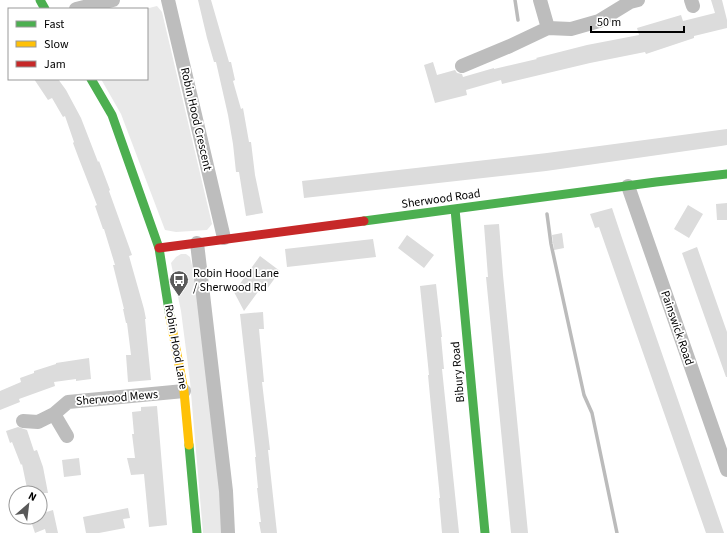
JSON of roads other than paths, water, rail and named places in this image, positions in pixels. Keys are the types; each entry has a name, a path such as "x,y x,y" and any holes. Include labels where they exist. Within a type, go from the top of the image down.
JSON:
{"street":[{"path":"80,8 113,0"},
{"name":"Robin Hood Crescent","path":"168,0 224,238"},
{"path":"540,0 548,28"},
{"path":"462,66 548,28 571,30 599,21 630,2 638,0"},
{"name":"Robin Hood Lane","path":"92,80 112,114 159,248 168,309 184,391 197,533"},
{"name":"Sherwood Road","path":"159,248 224,238 727,174"},
{"name":"Painswick Road","path":"628,186 727,470"},
{"name":"Bibury Road","path":"455,209 485,533"},
{"path":"197,243 226,491 228,533"},
{"name":"Sherwood Mews","path":"23,421 38,422 54,414 68,402 184,391"},
{"path":"54,414 67,436"}],"waterway":[{"path":"515,0 518,20"},
{"path":"547,214 551,244 584,395 592,413 617,533"}],"place":[{"name":"Robin Hood Lane / Sherwood Rd","path":"179,297"}]}
